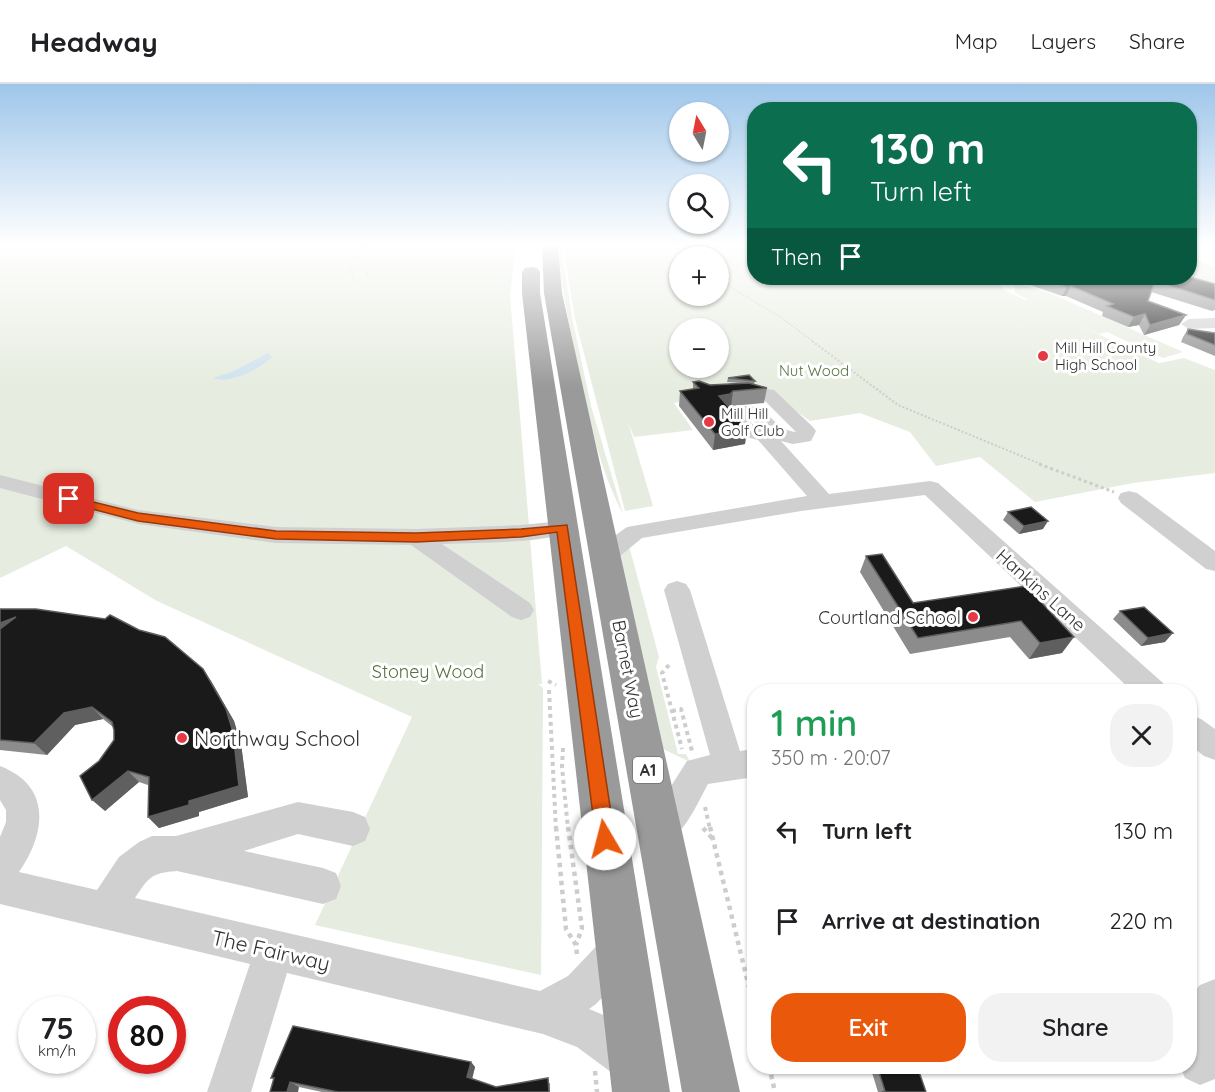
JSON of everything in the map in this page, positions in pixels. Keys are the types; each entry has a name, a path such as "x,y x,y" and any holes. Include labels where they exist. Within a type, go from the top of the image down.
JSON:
{"highway":[{"name":"Barnet Way","path":"531,293 579,517 620,544 660,829 711,1092"},
{"name":"Barnet Way","path":"553,293 579,517 622,948 639,1079"}],"street":[{"path":"1189,324 1215,323"},
{"path":"620,544 824,502 770,434 793,438 804,437 806,430 768,394 741,390 718,391"},
{"path":"0,482 138,517 276,535 416,537 521,533 579,517"},
{"name":"Hankins Lane","path":"824,502 930,489 1144,684"},
{"path":"1129,498 1215,563"},
{"path":"416,537 521,610"},
{"path":"660,829 711,761 677,590"},
{"path":"0,781 14,789 23,804 23,824 18,840 0,867"},
{"path":"176,854 298,818 353,829"},
{"path":"104,912 132,870 152,854 176,854 323,886"},
{"name":"The Fairway","path":"0,886 543,1013 591,1031 639,1079"},
{"path":"543,1013 582,990 622,948"},
{"path":"229,1092 274,950"},
{"path":"1197,1025 1209,1005 1215,1000"},
{"path":"1197,1053 1200,1063"}],"path":[{"path":"740,293 779,316 898,405 1005,451 1129,498"},
{"name":"Barnet Way","path":"669,665 662,673 672,711 711,761"},
{"path":"549,690 553,792 566,929 576,945 582,928 562,767 563,744"},
{"path":"672,711 681,709 711,761"},
{"path":"705,806 747,980"},
{"path":"703,828 712,839"},
{"path":"771,1074 775,1092"}],"green space":[{"name":"Stoney Wood","path":"0,293 510,293 542,684 538,684 543,688 541,975 315,925 412,717 157,601 66,546 0,578"},
{"path":"564,293 568,293 591,406 623,514 598,452"},
{"name":"Nut Wood","path":"571,293 669,293 669,306 729,306 729,293 1010,293 1025,300 1027,299 1015,293 1049,293 1183,352 1163,358 1107,332 1099,334 1058,315 1159,363 1184,358 1215,370 1215,473 1133,483 1035,502 980,457 936,466 910,432 860,413 810,421 766,389 674,403 693,430 634,437 628,422 653,506 625,511 575,319"},
{"path":"628,542 659,657 656,667 678,754 686,754 690,762 663,749 619,552"}],"water":[{"path":"268,353 272,357 244,375 220,380 213,378 234,371"}],"building":[{"path":"1087,293 1151,293 1148,301 1186,315 1150,325 1145,314 1134,317 1107,306 1113,304"},
{"path":"1193,293 1215,293 1215,300"},
{"path":"1188,329 1215,333 1215,345 1187,334"},
{"path":"749,375 755,381 728,378"},
{"path":"699,381 710,385 749,383 767,388 733,391 730,394 719,396 747,428 715,434 680,391 699,388 693,382"},
{"path":"1031,507 1048,521 1024,526 1008,512"},
{"path":"882,554 913,603 1026,586 1074,637 1040,643 1021,621 918,638 866,556"},
{"path":"1144,607 1173,633 1148,638 1120,611"},
{"path":"0,609 36,609 105,619 110,615 139,630 165,637 203,669 226,709 233,732 239,786 189,801 189,805 148,817 149,777 128,771 92,800 80,776 99,761 114,740 114,730 112,722 92,707 64,713 34,743 0,740 0,629 16,617 0,623"},
{"path":"293,1026 471,1062 467,1077 496,1087 548,1078 549,1092 338,1092 290,1082 287,1092 270,1092 274,1078 271,1078"},
{"path":"880,1074 920,1074 926,1092 882,1092 885,1091"}],"place":[{"name":"Mill Hill County High School","path":"1043,356"},
{"name":"Mill Hill Golf Club","path":"709,422"},
{"name":"Courtland School","path":"973,617"},
{"name":"Northway School","path":"182,738"}],"route":[{"path":"69,499 138,517 276,535 416,537 521,533 562,528 605,839"}]}
